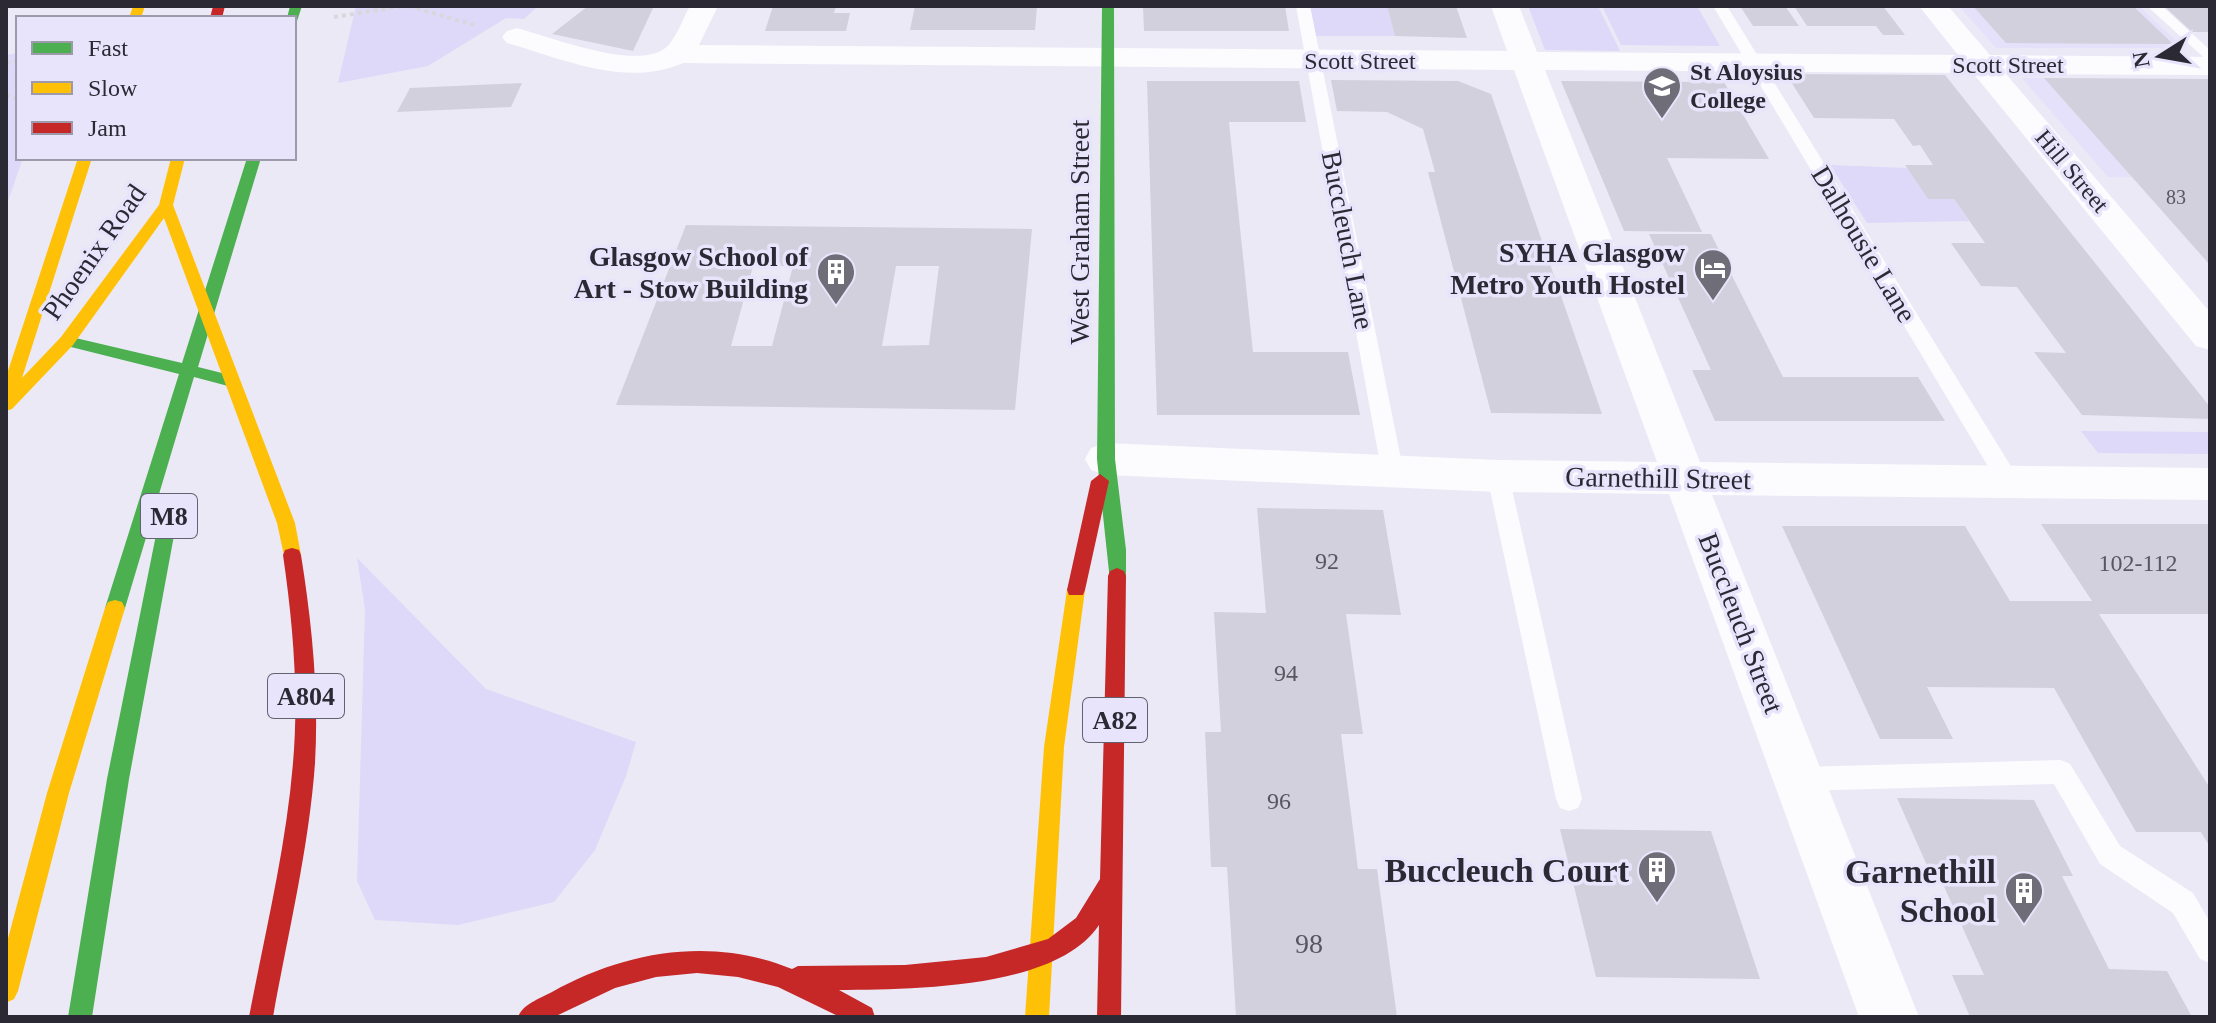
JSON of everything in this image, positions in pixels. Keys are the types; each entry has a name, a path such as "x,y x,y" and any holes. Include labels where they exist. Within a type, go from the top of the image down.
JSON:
{"main road":[{"name":"West Graham Street","path":"1108,6 1106,459 1117,550 1109,981"},
{"path":"19,299 84,160"},
{"name":"Phoenix Road","path":"6,403 67,341 166,205 177,160"},
{"name":"M8","path":"179,468 225,253 253,160"},
{"path":"6,403 21,364 77,178"},
{"name":"A804","path":"166,205 286,523 302,614 306,688 301,791 261,1017"},
{"path":"6,991 58,793 78,737 225,253"},
{"path":"67,341 234,381"},
{"name":"West Graham Street","path":"1044,880 1046,805 1055,719 1082,551 1106,459"},
{"name":"M8","path":"80,1017 118,779 169,514"},
{"path":"1044,880 1109,981"},
{"name":"A82","path":"1037,1017 1044,880"},
{"path":"530,1017 579,988 612,976 691,961 727,962 795,978 932,976 1040,954 1078,933 1110,884"},
{"path":"795,978 863,1017"},
{"name":"A82","path":"1109,981 1109,1017"}],"street":[{"path":"679,54 704,6"},
{"name":"Buccleuch Street","path":"1505,6 1889,1017"},
{"name":"Hill Street","path":"1933,6 2210,337"},
{"name":"Scott Street","path":"517,37 639,67 668,61 679,54 2210,66"},
{"name":"Garnethill Street","path":"1106,459 1393,474 2210,484"}],"lane":[{"name":"Buccleuch Lane","path":"1303,6 1393,474"},
{"name":"Dalhousie Lane","path":"1720,6 2009,482"},
{"path":"2154,6 2210,58"},
{"path":"1498,476 1569,799"},
{"path":"1800,779 2061,772 2110,855 2183,903 2210,949"}],"path":[{"path":"325,18 404,6"}],"shaded area":[{"path":"356,6 538,6 524,19 506,18 428,66 338,83"},
{"path":"1310,6 1387,6 1395,36 1316,36"},
{"path":"1528,6 1598,6 1620,51 1545,50"},
{"path":"1602,6 1697,6 1720,46 1621,45"},
{"path":"1959,6 2139,6 2184,48 1996,48"},
{"path":"16,53 16,160 22,160 6,207 6,55"},
{"path":"2022,78 2210,80 2210,178 2108,177"},
{"path":"1830,165 1907,168 1928,199 1954,199 1969,221 1867,223"},
{"path":"2081,431 2210,432 2210,454 2098,453"},
{"path":"357,558 486,689 636,742 626,776 595,850 554,902 458,925 375,920 357,881 365,609"}],"building":[{"path":"588,6 654,6 633,51 552,34"},
{"path":"773,6 836,6 834,13 850,13 846,31 765,31"},
{"path":"915,6 1037,6 1035,30 910,30"},
{"path":"1143,6 1285,6 1289,31 1144,31"},
{"path":"1387,6 1456,6 1467,38 1395,36"},
{"path":"1740,6 1785,6 1799,26 1753,26"},
{"path":"1794,6 1883,6 1905,35 1883,35 1876,26 1807,26"},
{"path":"1973,6 2133,6 2173,44 2006,43"},
{"path":"2164,6 2210,6 2210,32 2192,32"},
{"path":"1786,74 1945,75 2210,407 2210,419 2082,415 2034,352 2066,353 2017,287 1981,286 1951,243 1985,243 1954,199 1928,199 1905,165 1933,165 1920,145 1913,146 1894,119 1814,118"},
{"path":"2044,78 2210,79 2210,265 2179,230"},
{"path":"1331,80 1458,81 1491,94 1602,414 1491,413 1428,172 1435,172 1423,129 1387,112 1337,111"},
{"path":"1147,81 1299,81 1306,122 1229,122 1253,352 1348,352 1360,415 1157,415"},
{"name":"St Aloysius College","path":"1561,81 1724,82 1769,159 1667,158 1702,232 1624,231"},
{"path":"522,83 511,107 397,112 410,88"},
{"name":"Glasgow School of Art - Stow Building","path":"686,225 1032,229 1015,410 616,405","holes":["753,266 793,266 772,346 731,346","896,266 939,266 929,345 882,346"]},
{"name":"SYHA Glasgow Metro Youth Hostel","path":"1649,234 1711,234 1783,377 1918,377 1945,421 1715,421 1692,370 1711,370"},
{"path":"1257,508 1383,510 1401,615 1346,614 1363,734 1341,734 1358,869 1377,869 1397,1017 1236,1017 1227,867 1211,867 1205,732 1221,732 1214,612 1266,613"},
{"path":"2041,524 2210,524 2210,614 2099,614 2210,788 2210,847 2201,832 2136,832 2054,688 1927,687 1953,739 1880,739 1782,526 1965,526 2010,601 2092,601"},
{"name":"Garnethill School","path":"1897,798 2034,800 2073,876 2062,876 2109,969 2167,971 2192,1017 1970,1017 1952,975 1984,975 1941,880 1933,879"},
{"name":"Buccleuch Court","path":"1560,829 1711,831 1760,979 1596,977"}],"traffic: fast":[{"path":"294,16 296,6"},
{"path":"1108,6 1106,459 1117,550 1117,576"},
{"path":"115,608 253,160"},
{"path":"67,341 228,380"},
{"path":"80,1017 118,779 166,530"}],"traffic: slow":[{"path":"136,16 139,6"},
{"path":"6,402 84,160"},
{"path":"6,405 67,341 166,205 177,160"},
{"path":"166,205 286,523 292,555"},
{"path":"1037,1017 1054,747 1076,590"},
{"path":"6,991 58,793 115,608"}],"traffic: jam":[{"path":"216,16 219,6"},
{"path":"1076,590 1100,481"},
{"path":"261,1017 292,849 304,763 305,674 292,555"},
{"path":"1109,1017 1117,576"},
{"path":"798,978 946,974 1023,960 1055,948 1080,931 1110,884"},
{"path":"530,1017 573,993 615,976 656,965 697,962 738,965 778,975 820,992 863,1017"}],"place":[{"name":"St Aloysius College","path":"1662,120"},
{"name":"SYHA Glasgow Metro Youth Hostel","path":"1713,302"},
{"name":"Glasgow School of Art - Stow Building","path":"836,306"},
{"name":"Buccleuch Court","path":"1657,904"},
{"name":"Garnethill School","path":"2024,925"}]}
